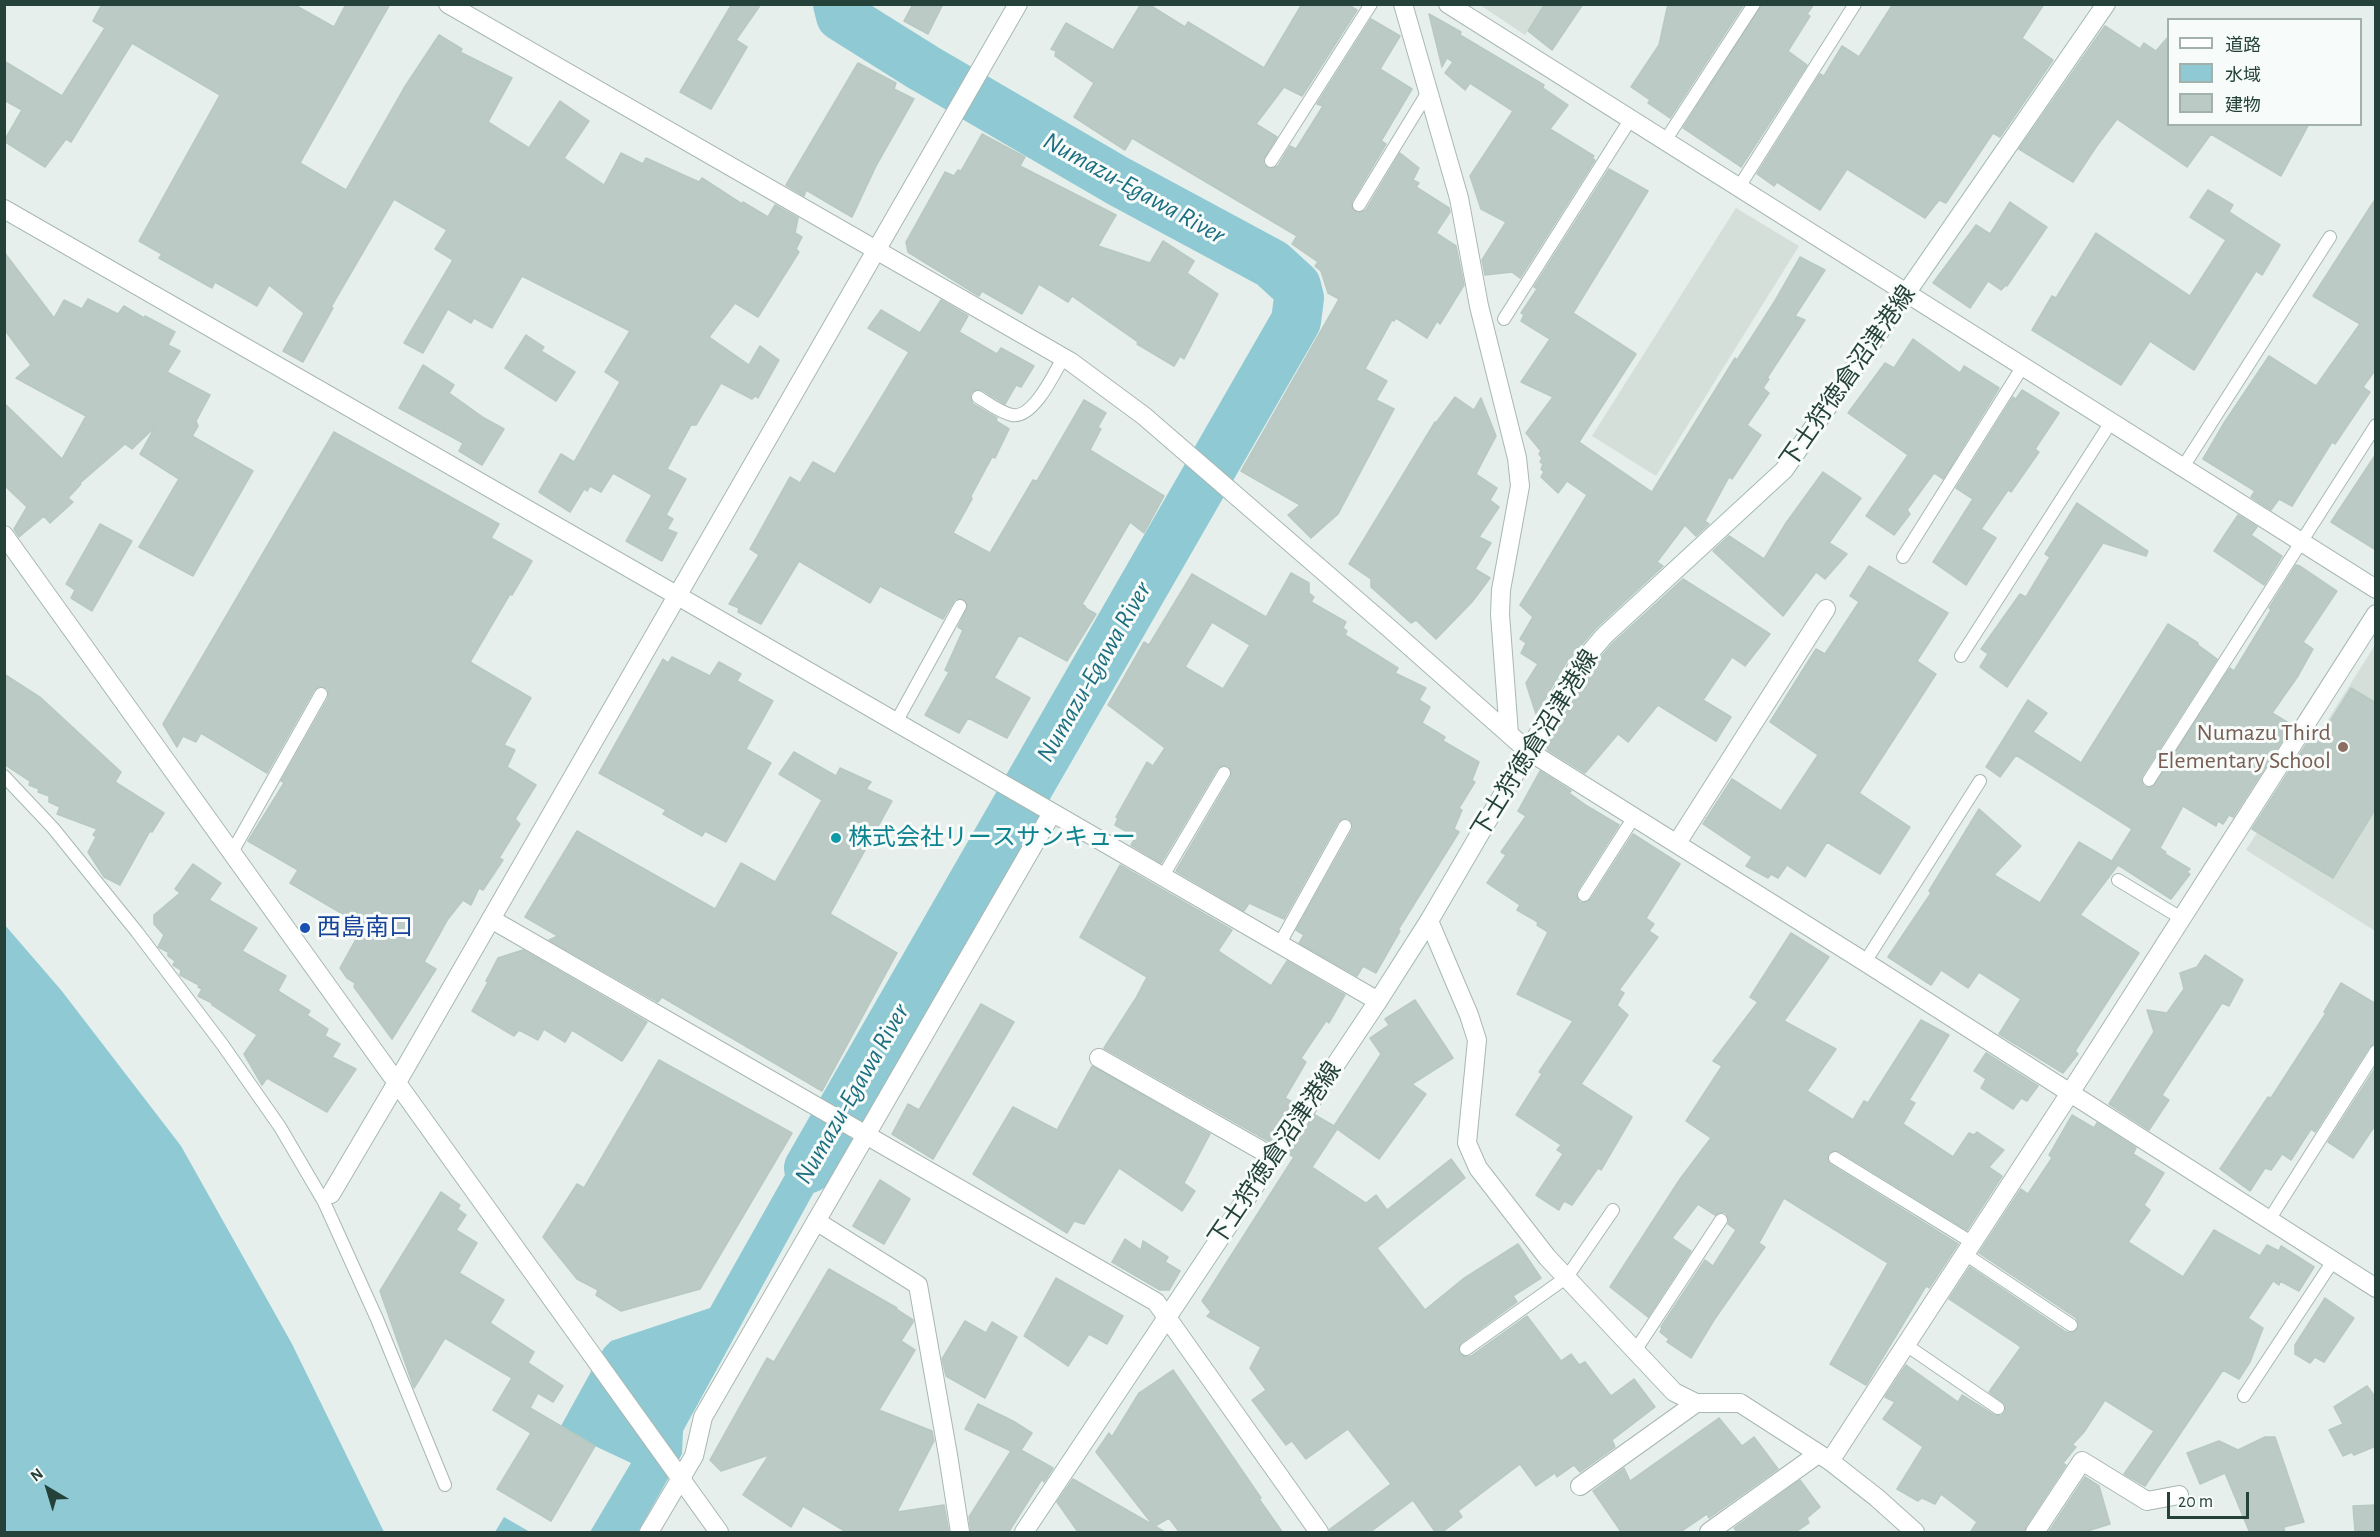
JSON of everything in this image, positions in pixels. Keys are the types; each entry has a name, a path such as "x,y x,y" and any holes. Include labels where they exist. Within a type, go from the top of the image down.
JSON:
{"street":[{"path":"448,4 1063,358 1144,416 1527,750 1865,962 2376,1288"},
{"path":"327,1198 678,596 1018,4"},
{"path":"1403,4 1459,198 1479,306 1518,466 1518,495 1501,590 1500,614 1509,734"},
{"path":"1448,4 2376,589"},
{"name":"下土狩徳倉沼津港線","path":"1024,1533 1378,1001 1429,921 1527,750 1587,654 1784,470 2106,4"},
{"path":"4,208 1378,1001"},
{"path":"4,535 719,1533"},
{"path":"1677,843 1826,609"},
{"path":"1709,1533 1824,1458 1906,1345 2376,614"},
{"path":"649,1533 694,1456 704,1418 1052,813"},
{"path":"491,919 1156,1302 1319,1533"},
{"path":"1429,921 1470,1016 1476,1040 1467,1143 1478,1168 1547,1257 1674,1392 1696,1403 1740,1403 1824,1458 1876,1497 1916,1533"},
{"path":"1099,1058 1273,1157"},
{"path":"816,1221 918,1285 960,1533"},
{"path":"1580,1486 1696,1403"},
{"path":"2035,1533 2082,1461 2147,1502 2179,1495"}],"lane":[{"path":"1271,160 1371,4"},
{"path":"1665,141 1754,4"},
{"path":"1738,187 1855,4"},
{"path":"1359,205 1428,92"},
{"path":"1504,319 1630,120"},
{"path":"2183,467 2330,237"},
{"path":"978,397 1010,415 1020,416 1029,410 1047,386 1063,358"},
{"path":"1903,557 2023,366"},
{"path":"1960,656 2111,422"},
{"path":"2149,780 2376,425"},
{"path":"895,724 960,606"},
{"path":"231,854 321,694"},
{"path":"1163,876 1224,773"},
{"path":"4,776 53,828 137,932 280,1127 327,1198 445,1485"},
{"path":"1865,962 1980,781"},
{"path":"1584,895 1634,817"},
{"path":"1280,943 1345,826"},
{"path":"2118,880 2181,918"},
{"path":"2269,1220 2376,1051"},
{"path":"1835,1158 1969,1248 2071,1325"},
{"path":"1467,1349 1567,1277 1613,1210"},
{"path":"1635,1351 1721,1220"},
{"path":"2244,1396 2333,1261"},
{"path":"1906,1345 1998,1408"}],"shaded area":[{"path":"1480,5 1544,5 1525,35"},
{"path":"1736,208 1799,246 1656,476 1592,436"},
{"name":"Numazu Third Elementary School","path":"2375,645 2375,931 2246,850"}],"water":[{"path":"4,924 61,990 181,1146 292,1344 384,1532 5,1532"},
{"path":"831,1103 855,1117 683,1431 682,1454 638,1532 590,1532 631,1463 561,1426 604,1348 611,1341 710,1308 817,1118"},
{"path":"504,1517 530,1532 495,1532"}],"building":[{"path":"102,4 293,4 334,27 346,4 390,4 300,163 346,190 404,88 439,35 462,49 460,52 512,78 488,122 529,148 560,101 589,121 564,158 604,185 621,153 643,164 646,158 699,182 702,178 742,204 743,202 768,217 775,205 798,218 795,233 802,237 796,249 799,252 758,317 735,303 709,337 749,365 760,346 779,360 758,398 755,396 752,399 721,383 696,425 691,425 667,469 686,479 666,515 673,519 667,529 677,533 662,561 626,541 652,495 613,473 601,492 590,486 587,491 584,489 570,512 539,492 561,454 574,462 620,382 605,372 630,331 522,276 492,328 474,318 471,323 448,309 423,353 404,343 453,260 435,249 447,230 394,199 331,307 333,308 303,362 283,351 304,313 269,285 257,306 215,282 212,288 159,258 162,254 139,241 220,95 132,43 71,142 66,139 45,167 4,141 22,110 4,100 4,61 62,96 105,28 93,21"},
{"path":"732,4 761,4 736,40 747,47 711,109 680,92"},
{"path":"913,4 943,4 928,34 904,21"},
{"path":"1141,4 1148,4 1185,27 1188,22 1264,68 1302,4 1347,4 1357,10 1302,96 1284,87 1256,124 1277,137 1263,160 1264,165 1270,169 1278,166 1290,146 1296,149 1323,106 1317,104 1371,19 1400,36 1380,69 1412,89 1381,141 1386,144 1352,201 1352,208 1358,213 1366,210 1400,153 1419,168 1413,180 1419,183 1416,187 1449,208 1450,212 1436,233 1456,246 1464,285 1440,324 1437,321 1427,338 1396,318 1392,320 1365,369 1387,381 1376,400 1394,409 1338,514 1311,538 1288,515 1300,505 1241,471 1339,299 1328,293 1321,271 1315,266 1318,262 1292,244 1297,236 1132,138 1125,150 1074,117 1094,83 1055,56 1056,51 1051,49 1066,23 1113,50"},
{"path":"1545,4 1583,4 1552,50 1528,31"},
{"path":"1668,4 1744,4 1670,118 1648,103 1650,100 1631,87 1659,45"},
{"path":"1762,4 1814,4 1807,14 1810,16 1788,51 1807,65 1741,167 1683,128"},
{"path":"1893,4 2044,4 2022,38 2053,60 2000,137 1993,133 1946,203 1939,200 1925,218 1847,169 1820,210 1777,182 1774,186 1757,174 1820,74 1824,76 1842,46 1859,57"},
{"path":"1429,14 1544,85 1543,88 1568,105 1550,129 1594,156 1592,158 1595,160 1520,278 1512,272 1485,275 1482,260 1506,222 1481,209 1470,176 1513,111 1470,83 1465,90 1445,73 1453,62 1447,58 1442,67"},
{"path":"2105,26 2140,49 2144,43 2156,51 2167,38 2167,126 2308,126 2281,176 2211,134 2187,167 2117,119 2073,182 2019,149"},
{"path":"858,63 896,83 894,89 914,99 876,166 852,217 806,190 804,196 786,185"},
{"path":"982,134 1025,157 1020,166 1116,215 1098,246 1150,263 1163,241 1194,261 1187,273 1218,294 1184,359 1180,356 1174,366 1137,344 1138,342 1072,296 1068,302 1039,284 1022,314 982,291 979,296 908,252 906,242 945,172 954,176 958,170 961,171"},
{"path":"1609,169 1648,191 1573,313 1636,354 1579,442 1652,492 1735,358 1737,360 1773,304 1800,257 1825,270 1795,316 1805,320 1767,378 1769,379 1763,388 1769,393 1747,425 1761,435 1732,479 1729,477 1705,521 1709,524 1696,536 1685,525 1657,562 1663,566 1595,629 1566,663 1536,714 1526,683 1538,664 1521,653 1526,643 1520,639 1533,617 1520,605 1587,495 1567,481 1558,493 1541,477 1544,472 1541,469 1543,464 1540,462 1541,451 1526,433 1553,397 1521,382 1550,339 1521,321 1524,315 1521,313 1537,289 1534,287"},
{"path":"2208,190 2233,205 2229,212 2280,245 2262,275 2256,271 2194,370 2150,341 2121,385 2032,330 2052,296 2056,298 2096,233 2190,296 2226,240 2190,217"},
{"path":"2376,198 2376,369 2363,387 2370,392 2335,444 2332,442 2292,506 2279,499 2271,510 2251,497 2255,491 2203,459 2269,356 2316,386 2360,324 2313,296"},
{"path":"2010,202 2047,227 2007,286 2001,290 1988,281 1970,308 1933,283 1976,225 1990,234"},
{"path":"4,252 54,318 64,300 82,309 88,299 118,314 124,306 175,332 168,345 180,351 167,372 210,395 196,421 198,426 192,436 253,471 193,576 139,547 179,479 140,454 155,427 132,449 125,444 80,483 68,498 73,502 50,523 44,516 19,537 14,529 27,507 4,485 4,403 62,459 86,416 16,378 31,365 4,329"},
{"path":"941,300 968,316 959,332 997,354 1001,348 1034,366 1021,387 1016,385 1005,404 982,390 975,390 971,393 973,404 997,418 996,421 1009,429 953,533 990,553 1033,480 1037,481 1084,400 1106,413 1090,450 1164,496 1144,533 1130,522 1082,604 1096,614 1067,661 1019,635 994,678 1030,698 1007,738 968,718 959,733 925,715 949,672 945,670 963,630 958,627 968,606 963,599 955,599 943,619 880,586 870,603 799,561 761,624 738,612 739,608 729,604 759,555 750,549 790,477 800,483 813,462 835,474 909,352 868,328 881,310 920,333"},
{"path":"526,335 544,347 541,351 575,372 556,401 505,368"},
{"path":"1913,339 1960,373 1964,366 1999,388 1943,479 1934,473 1907,510 1910,514 1894,535 1866,516 1908,455 1848,413 1885,363 1894,368"},
{"path":"423,365 454,385 449,393 504,429 482,465 459,451 463,443 399,408"},
{"path":"2022,390 2059,413 2035,449 2039,452 2011,492 2008,490 1981,529 1996,538 1966,585 1933,562 1973,499 1956,488 2013,397 2016,399"},
{"path":"1455,397 1474,410 1481,398 1496,436 1476,474 1497,488 1490,500 1499,507 1479,537 1491,543 1475,569 1490,578 1472,602 1436,639 1416,620 1411,623 1371,587 1371,579 1349,564 1435,422"},
{"path":"334,432 499,524 491,538 532,561 470,662 531,698 504,745 515,750 507,767 536,785 515,819 520,824 499,858 503,860 483,890 479,888 471,905 463,900 448,919 424,962 436,969 392,1039 354,987 355,983 347,978 340,968 360,932 344,921 346,916 290,883 298,870 248,841 284,783 281,781 328,698 328,689 320,686 314,690 267,773 201,733 196,742 183,736 177,747 163,724"},
{"path":"2376,454 2376,550 2331,522"},
{"path":"1823,472 1861,498 1829,543 1847,554 1825,579 1816,572 1783,616 1713,551 1729,536 1764,559 1786,523"},
{"path":"2077,503 2148,551 2146,556 2103,543 2007,687 1980,667 1988,654 1981,649 2020,594 2026,597 2050,557 2045,554"},
{"path":"2238,515 2257,527 2251,535 2282,556 2264,585 2214,551"},
{"path":"100,524 132,541 92,611 71,598 75,590 66,584"},
{"path":"2296,565 2337,591 2303,642 2313,649 2298,676 2272,713 2292,725 2233,817 2229,815 2223,824 2218,821 2216,826 2183,806 2160,848 2166,852 2165,854 2190,869 2187,872 2190,874 2171,899 2112,861 2132,829 2016,755 2000,777 1986,767 2028,700 2047,713 2033,732 2081,763 2168,624 2198,643 2217,659 2142,776 2144,787 2153,787 2230,668 2234,671"},
{"path":"1869,566 1948,613 1917,661 1936,674 1859,793 1910,827 1880,874 1827,842 1805,877 1787,865 1778,878 1771,874 1768,878 1746,866 1752,857 1703,824 1732,779 1781,811 1818,755 1770,722 1816,649 1825,654 1859,602 1850,596"},
{"path":"1291,573 1309,583 1309,593 1314,597 1311,602 1346,622 1343,628 1347,631 1345,635 1398,668 1395,673 1426,688 1419,700 1430,707 1422,723 1445,737 1443,741 1479,762 1472,780 1475,782 1459,808 1462,810 1454,829 1459,832 1398,930 1400,931 1376,973 1363,966 1357,976 1299,943 1304,935 1296,930 1352,830 1353,825 1349,819 1344,818 1338,822 1284,919 1249,903 1244,911 1176,871 1231,777 1231,770 1228,766 1221,766 1217,769 1161,863 1131,845 1136,837 1115,825 1118,818 1116,817 1147,762 1153,766 1165,748 1108,705 1144,642 1149,645 1192,574 1266,617","holes":["1212,622 1250,645 1223,689 1185,667"]},
{"path":"1683,579 1770,634 1745,666 1732,657 1703,700 1731,717 1716,741 1658,705 1628,742 1618,734 1585,773 1548,750 1546,743 1585,676 1612,644"},
{"path":"672,657 710,676 719,662 741,674 737,681 773,701 746,749 771,763 726,842 705,831 702,836 663,814 666,810 599,773 663,659 668,663"},
{"path":"4,674 41,698 121,772 115,782 164,813 152,832 150,831 120,885 104,877 88,852 96,837 93,835 97,829 57,814 60,807 49,802 49,796 38,792 39,789 29,785 30,781 4,764"},
{"name":"Numazu Third Elementary School","path":"2351,688 2376,703 2376,808 2333,878 2252,829 2311,737 2318,741"},
{"path":"794,752 836,776 840,768 871,782 866,789 892,801 830,914 897,953 822,1091 662,997 658,1002 549,940 558,936 525,917 577,831 715,909 741,863 775,882 822,800 779,774"},
{"path":"1540,771 1571,791 1569,793 1587,806 1619,825 1577,891 1579,902 1584,903 1591,899 1633,834 1680,864 1646,918 1654,924 1649,931 1658,937 1619,990 1624,993 1617,1005 1628,1015 1581,1084 1632,1117 1601,1170 1598,1168 1572,1205 1564,1201 1559,1210 1536,1195 1563,1154 1557,1150 1561,1145 1516,1115 1542,1074 1539,1072 1573,1021 1517,994 1548,932 1537,925 1538,922 1517,910 1520,905 1487,883 1506,855 1501,852 1526,816 1518,811"},
{"path":"1979,809 2021,846 1994,875 2040,903 2079,842 2118,865 2080,915 2139,953 2075,1051 2078,1054 2063,1073 1999,1034 2021,999 1979,972 1968,988 1941,970 1931,985 1888,957 1931,893 1929,891"},
{"path":"193,864 221,883 209,900 257,928 242,951 286,976 278,991 310,1011 307,1015 328,1029 325,1036 340,1044 332,1057 356,1069 327,1112 267,1078 262,1085 244,1054 257,1035 212,1003 198,996 202,989 198,987 199,985 180,975 181,970 173,965 175,961 168,956 168,952 158,947 164,935 154,924 154,915 180,893 175,889"},
{"path":"1120,865 1232,930 1218,951 1271,986 1287,961 1345,995 1329,1023 1326,1021 1301,1058 1306,1062 1285,1098 1296,1104 1270,1142 1104,1048 1147,977 1080,937"},
{"path":"1791,933 1829,957 1784,1021 1836,1049 1807,1091 1853,1120 1864,1101 1868,1103 1921,1020 1949,1035 1909,1100 1915,1103 1903,1124 1953,1157 1969,1133 1974,1135 1977,1132 2004,1150 1989,1167 2002,1176 1967,1230 1839,1151 1832,1151 1828,1154 1828,1161 1831,1165 1958,1244 1929,1288 1926,1286 1866,1385 1830,1364 1888,1263 1784,1198 1759,1243 1765,1247 1714,1320 1691,1358 1667,1342 1669,1339 1660,1332 1661,1327 1705,1260 1713,1266 1736,1230 1728,1224 1726,1213 1721,1212 1715,1215 1698,1204 1672,1238 1691,1251 1648,1317 1610,1287 1680,1179 1711,1138 1686,1121 1722,1066 1713,1061 1758,1002 1750,997"},
{"path":"523,950 647,1022 622,1061 572,1030 565,1042 544,1029 538,1040 519,1030 514,1036 472,1011 498,958"},
{"path":"2205,955 2243,980 2229,1006 2222,1003 2162,1095 2169,1100 2149,1130 2109,1104 2154,1032 2147,1010 2167,1013 2184,989 2180,973 2197,967"},
{"path":"2341,983 2376,1004 2376,1043 2369,1047 2315,1132 2311,1129 2291,1160 2282,1154 2271,1170 2265,1168 2250,1191 2220,1169 2268,1097 2271,1098 2326,1013 2324,1012"},
{"path":"1415,1000 1453,1058 1412,1084 1426,1094 1379,1159 1337,1129 1312,1167 1366,1203 1376,1195 1387,1210 1451,1159 1465,1178 1377,1248 1425,1310 1463,1279 1518,1244 1541,1278 1513,1296 1517,1302 1461,1343 1458,1349 1460,1354 1466,1357 1471,1356 1527,1316 1561,1361 1571,1354 1579,1365 1585,1362 1611,1396 1634,1379 1655,1407 1612,1440 1615,1447 1580,1472 1574,1465 1557,1477 1555,1473 1536,1486 1520,1464 1458,1511 1462,1517 1441,1533 1436,1533 1413,1500 1369,1533 1330,1533 1330,1529 1391,1484 1348,1429 1306,1459 1292,1441 1286,1445 1252,1400 1266,1390 1250,1368 1261,1347 1207,1316 1211,1312 1202,1301 1294,1157 1289,1154 1315,1115 1334,1126 1381,1054 1370,1038 1389,1025 1385,1019"},
{"path":"981,1004 1014,1022 933,1159 892,1134 908,1104 919,1110"},
{"path":"1986,1053 2038,1086 2027,1101 2021,1098 2013,1109 1981,1088 1986,1079 1974,1071"},
{"path":"659,1060 792,1133 700,1289 621,1311 596,1295 598,1290 577,1279 543,1237 577,1184 584,1188"},
{"path":"1092,1066 1210,1134 1184,1183 1195,1191 1182,1211 1119,1168 1084,1224 1074,1221 1067,1233 973,1174 1013,1107 1057,1130"},
{"path":"2376,1067 2376,1124 2353,1158 2328,1142"},
{"path":"2072,1115 2094,1128 2097,1123 2136,1148 2133,1154 2164,1173 2144,1205 2150,1210 2128,1242 2183,1277 2214,1230 2260,1256 2267,1245 2279,1251 2281,1246 2314,1267 2299,1291 2280,1281 2279,1285 2273,1281 2248,1318 2263,1328 2250,1362 2239,1379 2223,1370 2145,1486 2124,1474 2154,1431 2105,1400 2084,1432 2072,1445 2076,1447 2063,1463 2066,1465 2026,1526 2024,1533 1970,1533 1977,1522 1941,1494 1935,1504 1922,1498 1918,1501 1897,1489 1923,1447 1883,1419 1895,1402 1885,1397 1906,1365 1958,1402 1962,1395 1994,1415 2001,1416 2005,1412 2005,1404 1989,1392 2021,1347 1949,1299 1970,1267 2066,1332 2071,1333 2077,1330 2079,1325 2076,1318 1979,1253 2021,1189 2028,1194 2052,1158 2049,1155"},
{"path":"880,1180 910,1199 884,1244 853,1226"},
{"path":"441,1192 460,1205 458,1209 466,1215 456,1230 477,1243 459,1273 504,1300 490,1323 534,1352 528,1363 563,1386 553,1402 538,1393 530,1408 595,1446 551,1521 497,1489 531,1433 493,1410 512,1378 445,1338 414,1388 380,1291"},
{"path":"1125,1239 1141,1250 1143,1241 1168,1257 1165,1262 1180,1271 1169,1290 1160,1290 1112,1262"},
{"path":"829,1269 897,1308 913,1320 901,1341 915,1350 879,1410 932,1431 934,1441 897,1512 944,1505 949,1533 848,1533 803,1506 791,1527 743,1495 769,1455 721,1471 710,1460 767,1358 774,1362"},
{"path":"1056,1278 1123,1316 1107,1344 1089,1334 1068,1366 1024,1336"},
{"path":"2325,1298 2354,1318 2324,1362 2315,1357 2310,1363 2295,1354 2295,1345"},
{"path":"965,1321 986,1333 992,1322 1017,1337 985,1398 946,1376 942,1359"},
{"path":"1173,1370 1283,1533 1180,1533 1169,1518 1155,1526 1166,1533 1078,1532 1057,1502 1073,1479 1153,1525 1096,1452 1109,1433 1112,1437 1139,1393"},
{"path":"2367,1386 2376,1398 2376,1446 2354,1455 2352,1452 2343,1456 2329,1430 2343,1424 2334,1407"},
{"path":"978,1404 1032,1433 1021,1450 1053,1468 1044,1482 1042,1479 1008,1533 971,1533 969,1517 1011,1451 965,1429"},
{"path":"1719,1418 1742,1446 1754,1437 1778,1469 1709,1518 1707,1514 1679,1533 1622,1533 1593,1491 1624,1468 1630,1481"},
{"path":"2265,1437 2275,1437 2304,1522 2284,1527 2285,1533 2250,1533 2225,1473 2200,1484 2187,1453 2219,1441 2238,1450"},
{"path":"2085,1477 2099,1486 2110,1524 2081,1533 2048,1533"},
{"path":"1800,1480 1820,1507 1807,1518 1809,1523 1794,1533 1738,1533 1734,1528"},
{"path":"2376,1505 2376,1530 2355,1531 2353,1506"}],"waterway":[{"name":"Numazu-Egawa River","path":"809,1168 1296,321 1299,298 1296,286 1272,264 1118,181 924,68 841,16 838,4"}],"place":[{"name":"Numazu Third Elementary School","path":"2343,747"},
{"name":"株式会社リースサンキュー","path":"836,838"},
{"name":"西島南口","path":"305,928"}]}
